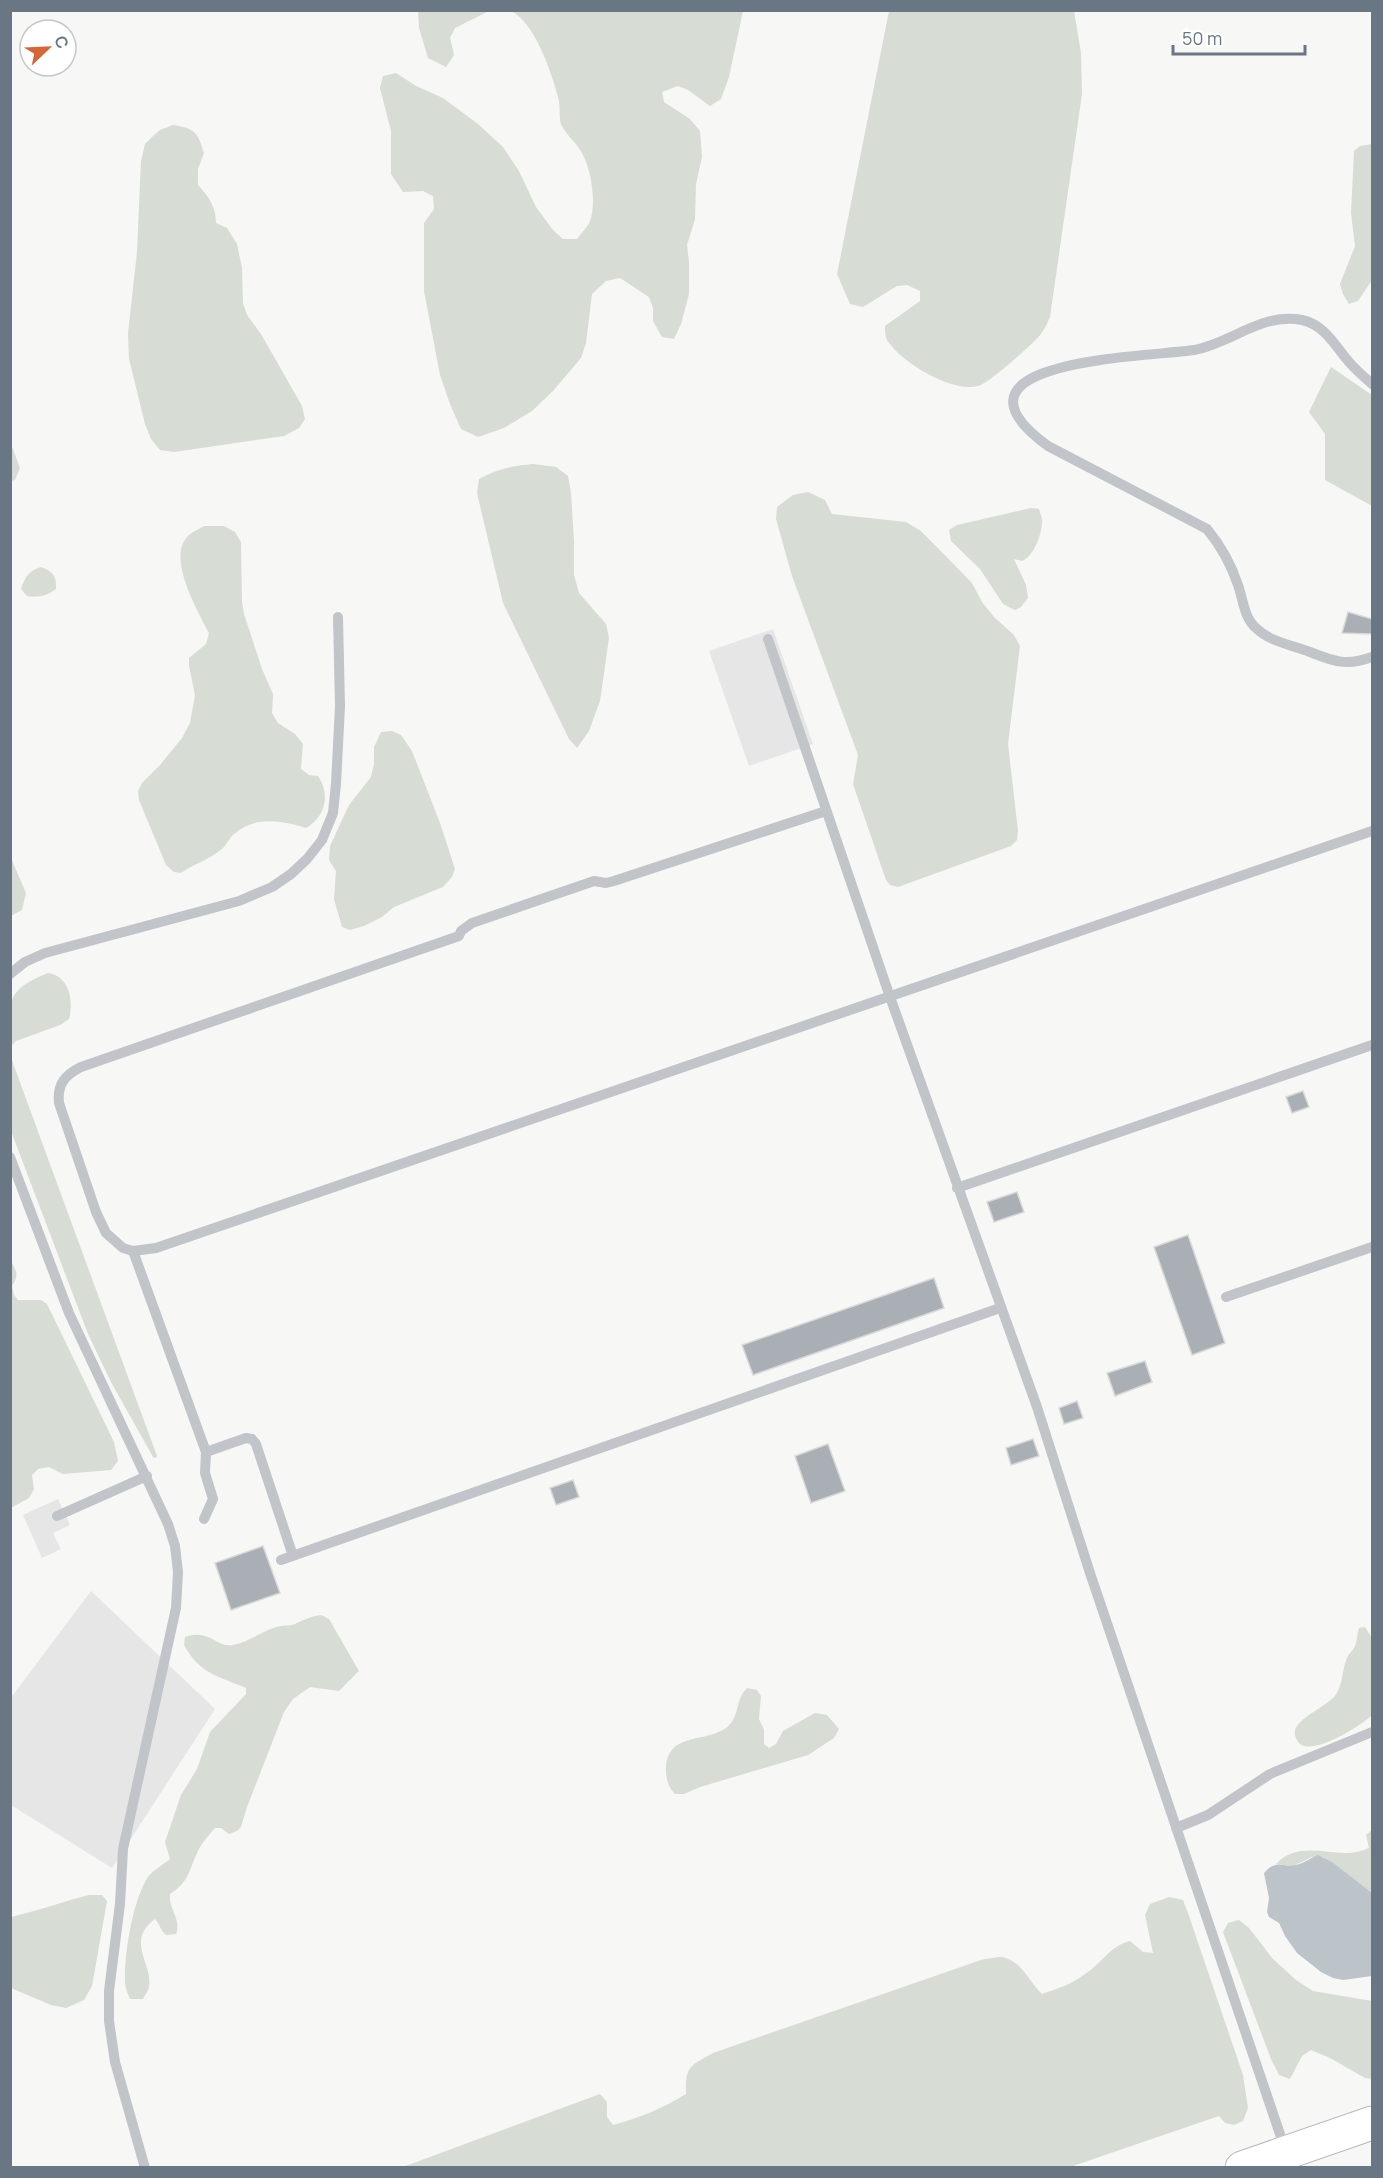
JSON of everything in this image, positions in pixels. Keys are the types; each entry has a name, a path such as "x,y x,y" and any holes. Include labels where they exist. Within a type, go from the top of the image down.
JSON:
{"main road":[{"path":"1242,2168 1372,2122"}],"lane":[{"path":"1372,384 1323,331 1313,324 1290,318 1262,322 1219,343 1198,349 1070,364 1039,373 1019,387 1014,397 1014,408 1019,420 1048,447 1207,529 1228,560 1247,614 1254,627 1270,639 1341,663 1353,663 1372,657"},
{"path":"10,974 45,953 239,901 272,887 307,859 322,840 333,813 340,706 338,617"},
{"path":"768,639 890,997 1037,1407 1090,1574 1286,2152"},
{"path":"826,811 614,881 594,882 472,923 461,930 459,936 71,1072 60,1085 59,1103 96,1212 106,1233 123,1248 133,1251 156,1248 1372,831"},
{"path":"957,1188 1372,1045"},
{"path":"10,1157 69,1313 147,1476 175,1546 178,1572 176,1608 123,1849 120,1904 109,1991 109,2021 115,2062 145,2168"},
{"path":"1226,1297 1372,1247"},
{"path":"133,1251 206,1452 205,1473 213,1499 204,1519"},
{"path":"281,1560 1000,1308"},
{"path":"206,1452 246,1438 252,1439 256,1444 293,1556"},
{"path":"57,1516 147,1476"},
{"path":"1176,1828 1208,1815 1270,1774 1372,1732"}],"shaded area":[{"path":"418,10 489,11 455,28 450,38 454,55 446,67 428,58 419,28"},
{"path":"511,11 743,11 729,77 721,99 710,106 688,90 678,86 662,92 664,102 690,119 700,131 702,157 696,184 695,219 687,245 689,294 681,324 674,339 662,337 653,321 653,308 649,297 620,278 606,281 592,294 586,343 581,358 553,391 532,411 504,428 478,437 461,429 450,404 440,375 424,291 424,223 434,209 433,196 423,191 403,192 391,174 391,131 380,88 383,76 396,73 416,86 443,98 478,124 503,147 519,171 536,207 553,230 563,239 577,239 589,223 592,213 593,195 590,174 584,157 561,124 559,101 542,51 528,26"},
{"path":"889,11 1074,11 1081,53 1082,94 1050,317 1042,332 1030,346 978,386 954,385 928,374 903,357 887,340 885,326 920,301 920,291 907,285 897,286 863,307 850,304 837,274"},
{"path":"173,125 191,130 200,141 204,153 198,169 198,185 211,202 216,223 227,228 237,244 242,268 243,303 247,315 261,334 302,406 305,419 299,428 284,436 174,452 160,450 151,439 145,424 129,359 128,333 137,252 141,161 145,144 160,130"},
{"path":"1372,144 1372,280 1358,301 1349,304 1340,284 1355,246 1351,213 1354,151 1360,146"},
{"path":"1331,367 1372,395 1372,506 1325,480 1325,434 1309,412"},
{"path":"11,444 20,468 15,480 11,481"},
{"path":"533,464 556,467 568,476 574,541 574,575 579,593 606,624 609,638 600,701 589,731 577,748 569,739 503,603 477,493 479,479 505,468"},
{"path":"808,492 825,500 832,514 906,522 921,531 972,583 982,602 994,617 1014,635 1020,646 1008,744 1018,831 1017,840 1011,846 898,887 890,885 886,880 853,784 858,755 792,576 776,519 777,507 793,495"},
{"path":"1031,508 1039,509 1042,520 1041,528 1030,555 1022,561 1014,559 1026,585 1028,598 1021,607 1015,610 1003,604 980,569 951,541 949,530 957,525"},
{"path":"204,526 224,526 235,532 241,542 244,614 262,669 273,694 272,713 278,723 295,734 303,744 301,769 309,775 318,776 325,798 322,812 306,828 268,821 251,824 234,834 217,853 181,873 174,872 166,865 139,800 138,791 142,783 182,738 190,723 195,695 189,658 206,644 209,633 186,584 180,557 182,545 188,536"},
{"path":"41,567 49,570 53,575 56,589 42,596 27,596 21,589 24,581 30,572"},
{"path":"773,629 813,744 749,766 709,651"},
{"path":"392,731 401,735 412,751 455,869 452,877 443,887 394,907 382,917 350,930 342,927 334,899 336,871 329,860 330,846 349,805 371,777 374,747 381,732"},
{"path":"11,858 26,893 22,910 11,916"},
{"path":"48,973 61,979 68,990 71,1004 69,1019 60,1025 16,1041 11,1046 11,1051 10,1012 11,1002 22,987"},
{"path":"10,1055 156,1458 153,1457 111,1382 88,1334 11,1131"},
{"path":"11,1261 16,1273 12,1286 14,1295 18,1300 41,1300 47,1304 114,1442 118,1461 111,1470 63,1474 49,1467 38,1469 32,1475 34,1489 29,1498 11,1508"},
{"path":"58,1499 70,1525 53,1533 61,1549 42,1558 23,1515"},
{"path":"91,1591 215,1709 112,1868 11,1805 10,1699"},
{"path":"321,1615 329,1619 359,1671 339,1691 310,1687 293,1699 284,1712 241,1827 229,1834 221,1828 215,1828 200,1847 186,1879 170,1894 177,1924 176,1934 166,1935 155,1919 146,1927 141,1944 149,1988 143,1999 130,1999 125,1984 126,1957 130,1928 138,1899 148,1877 170,1859 165,1842 181,1795 197,1769 210,1732 246,1694 246,1688 210,1673 196,1662 184,1645 185,1637 207,1636 222,1644 233,1645 269,1630 293,1625"},
{"path":"1365,1627 1372,1638 1372,1715 1358,1726 1324,1743 1305,1746 1299,1743 1295,1734 1297,1726 1334,1697 1341,1683 1347,1658 1355,1646 1359,1628"},
{"path":"747,1688 757,1690 761,1696 759,1719 764,1730 764,1744 769,1748 776,1744 783,1731 815,1713 827,1715 839,1729 834,1738 808,1755 700,1787 684,1794 675,1794 669,1786 666,1773 668,1757 673,1749 688,1740 717,1733 726,1728 734,1719 743,1692"},
{"path":"1372,1830 1372,1893 1323,1857 1312,1857 1293,1866 1276,1864 1286,1856 1297,1852 1358,1852 1369,1848 1366,1835"},
{"path":"1318,1855 1332,1862 1372,1893 1372,1976 1343,1980 1321,1972 1297,1953 1279,1923 1269,1917 1267,1912 1269,1898 1264,1873 1276,1865 1290,1866"},
{"path":"89,1895 102,1895 107,1901 92,1986 84,2000 66,2008 51,2005 11,1988 11,1917"},
{"path":"1169,1897 1183,1900 1243,2075 1248,2108 1243,2121 1234,2125 1225,2123 1219,2116 1070,2167 403,2167 600,2094 607,2102 607,2117 613,2125 642,2116 686,2094 690,2068 713,2053 981,1960 1000,1957 1009,1959 1020,1967 1042,1994 1080,1978 1123,1943 1130,1941 1143,1952 1153,1953 1145,1915 1150,1904"},
{"path":"1239,1920 1249,1928 1273,1959 1296,1980 1313,1991 1372,2001 1372,2079 1365,2078 1311,2050 1302,2056 1290,2079 1279,2075 1223,1932 1228,1923"}],"building":[{"path":"1348,612 1372,619 1372,634 1342,633"},
{"path":"1303,1091 1309,1107 1292,1113 1286,1097"},
{"path":"1017,1192 1024,1212 994,1222 987,1202"},
{"path":"1188,1235 1225,1343 1192,1355 1154,1247"},
{"path":"934,1278 944,1308 753,1375 742,1345"},
{"path":"1145,1361 1152,1382 1115,1396 1107,1373"},
{"path":"1077,1401 1083,1418 1064,1424 1059,1408"},
{"path":"1033,1439 1039,1456 1011,1465 1006,1448"},
{"path":"828,1444 845,1491 811,1503 795,1456"},
{"path":"573,1480 579,1497 556,1505 550,1488"},
{"path":"263,1546 280,1593 231,1610 215,1563"}]}
